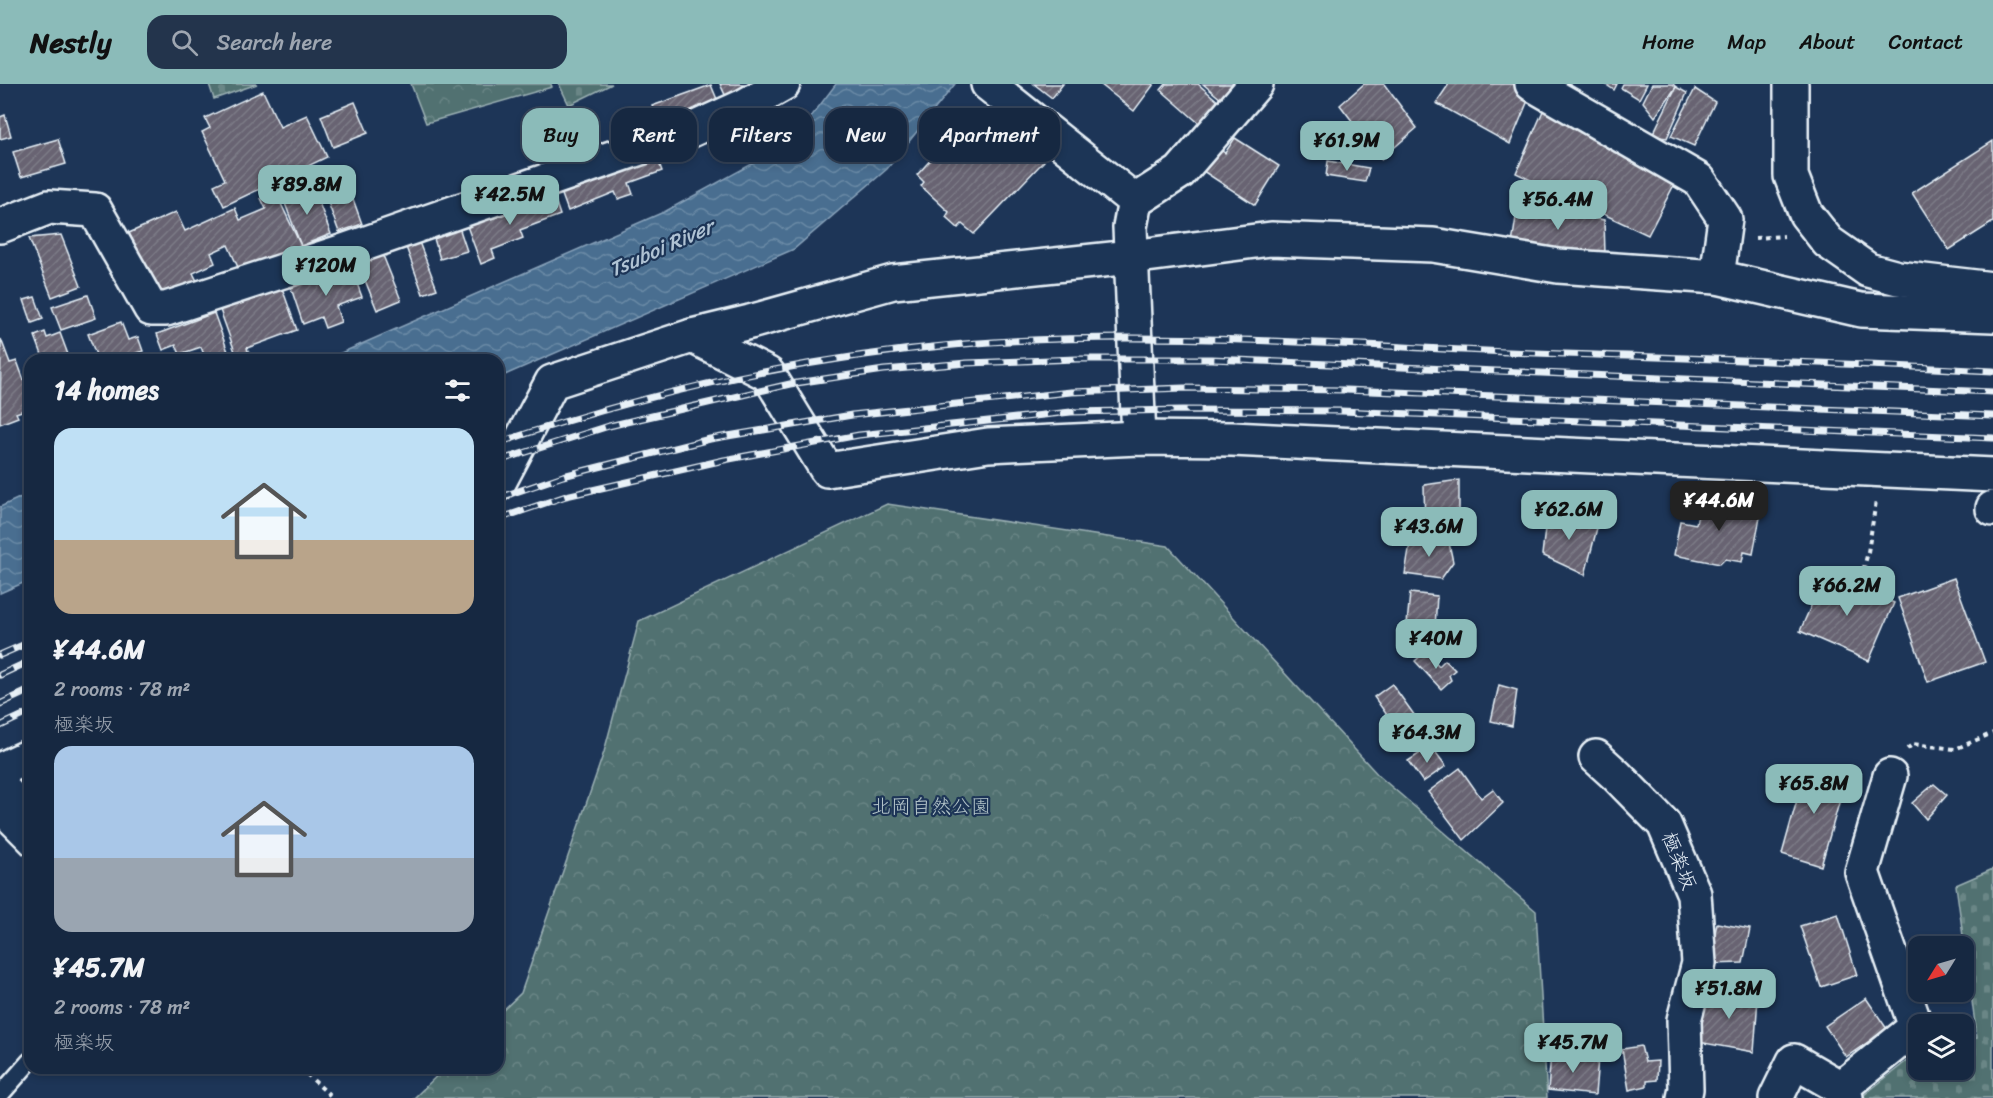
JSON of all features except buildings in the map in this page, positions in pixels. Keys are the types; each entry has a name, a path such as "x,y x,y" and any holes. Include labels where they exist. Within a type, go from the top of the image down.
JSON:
{"street":[{"path":"0,226 49,207 95,210 151,309 166,309 341,252 689,131 744,106 783,84"},
{"path":"988,84 1135,201"},
{"path":"1139,438 1130,227 1135,201 1180,172 1256,84"},
{"path":"1532,84 1699,180 1725,219 1716,277"},
{"path":"1791,84 1791,176 1806,214 1828,242 1868,270 1898,278 1993,289"},
{"path":"504,473 552,382 692,336 894,282 1131,257 1271,239 1433,245 1558,266 1716,277 1861,310 1993,315"},
{"path":"692,336 768,374 827,470 988,445 1139,438 1232,439 1993,475"},
{"name":"極楽坂","path":"1596,757 1664,824 1694,894 1699,963 1684,1020 1686,1089 1684,1098"},
{"path":"0,770 24,759"},
{"path":"1776,1098 1794,1061 1844,1093 1916,1027 1862,872 1890,776"},
{"path":"0,787 24,810"}],"lane":[{"path":"0,817 24,841"},
{"path":"0,1095 24,1068"}],"path":[{"path":"1722,241 1820,232"},
{"path":"1859,587 1868,552 1876,500"},
{"path":"1890,776 1898,755 1913,744 1955,749 1993,733"},
{"path":"307,1074 333,1098"}],"green space":[{"path":"209,84 257,84 214,99"},
{"path":"411,84 551,84 552,87 426,123"},
{"path":"559,84 612,84 569,105"},
{"name":"北岡自然公園","path":"887,504 1168,546 1379,776 1536,911 1547,1098 414,1098 439,1074 504,1074 504,1009 521,993 604,752 639,621"},
{"path":"1993,869 1993,1098 1865,1098 1864,1095 1908,1060 1908,1080 1974,1080 1974,1038 1977,1038 1972,1002 1974,1002 1974,936 1963,936 1956,885"}],"water":[{"name":"Tsuboi River","path":"836,84 955,84 936,108 919,108 919,129 907,144 907,108 825,108 825,162 893,162 794,249 504,375 504,354 339,354 666,211 755,162 813,162 813,114"},
{"path":"24,496 24,583 0,593 0,507"}],"railway":[{"path":"504,441 612,408 728,379 845,358 905,350 1032,340 1168,338 1304,342 1993,371"},
{"path":"504,459 609,426 790,384 884,370 967,363 1077,359 1211,359 1993,392"},
{"path":"504,496 563,476 710,439 852,415 1071,392 1184,388 1345,390 1993,416"},
{"path":"504,517 566,496 724,460 859,435 1071,412 1341,411 1993,438"},
{"path":"0,655 24,645"},
{"path":"0,675 24,664"},
{"path":"0,704 24,693"},
{"path":"0,726 24,715"}]}
